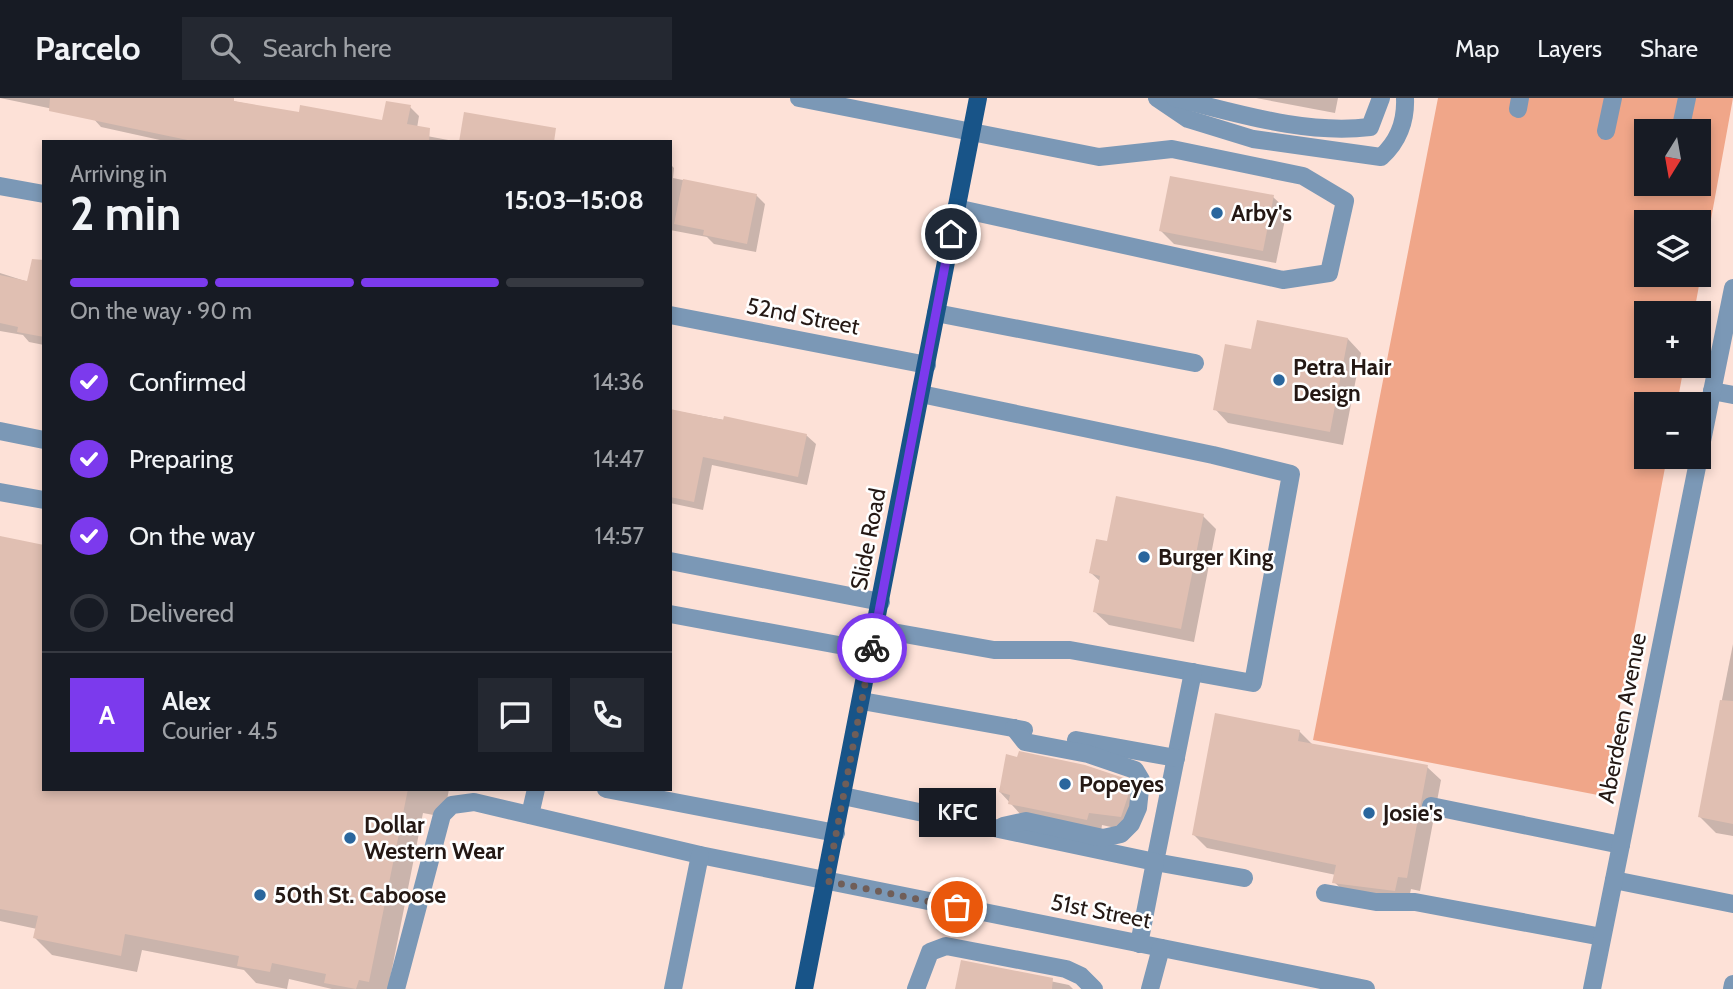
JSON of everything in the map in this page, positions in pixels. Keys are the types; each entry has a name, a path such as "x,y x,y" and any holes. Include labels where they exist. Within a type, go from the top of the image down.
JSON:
{"main road":[{"name":"Slide Road","path":"804,989 978,98"}],"street":[{"path":"799,98 1099,157 1172,149 1303,176 1345,201 1329,273 1283,280 957,208"},
{"path":"1157,98 1188,119 1253,139 1381,157 1395,145 1405,110 1405,98"},
{"path":"1175,98 1259,119 1345,130 1370,127 1381,98"},
{"path":"1606,131 1613,98"},
{"path":"1683,119 1687,98"},
{"path":"0,186 42,194"},
{"name":"Aberdeen Avenue","path":"1711,396 1733,288"},
{"path":"936,313 1195,363"},
{"name":"52nd Street","path":"672,315 927,365"},
{"path":"1712,391 1733,395"},
{"path":"876,629 994,650 1070,650 1253,683 1290,474 1213,454 921,394"},
{"path":"0,432 42,440"},
{"name":"Aberdeen Avenue","path":"1592,989 1697,469"},
{"path":"0,492 42,500"},
{"path":"672,561 881,602"},
{"path":"672,614 871,651"},
{"path":"1139,944 1193,672"},
{"path":"862,701 1176,758"},
{"path":"993,828 1026,821 1103,838 1121,834 1131,824 1139,808 1141,780 1135,770 1088,754 1025,742 1014,729"},
{"path":"530,815 536,791"},
{"path":"616,791 836,833"},
{"path":"843,796 1155,862 1244,878"},
{"name":"51st Street","path":"396,989 430,852 442,815 452,805 474,803 700,855 1366,989"},
{"path":"1431,806 1621,845"},
{"path":"673,989 700,855"},
{"path":"1614,880 1733,904"},
{"path":"1325,893 1376,902 1415,902 1602,937"},
{"path":"916,989 930,952 946,946 1066,969 1081,976 1094,989"},
{"path":"1150,989 1161,948"},
{"path":"1732,989 1733,984"}],"shaded area":[{"path":"1438,98 1733,98 1711,219 1711,210 1634,210 1634,287 1699,287 1696,301 1634,301 1634,378 1682,378 1679,392 1634,392 1634,469 1665,469 1603,796 1313,740"}],"building":[{"path":"50,98 234,98 234,101 299,112 300,105 382,120 386,101 411,105 407,124 430,128 429,140 187,140 49,111"},
{"path":"464,112 556,128 554,140 459,140"},
{"name":"Arby's","path":"1170,176 1274,195 1263,251 1159,231"},
{"path":"683,179 757,194 747,244 703,235 704,230 674,224"},
{"path":"32,259 42,260 42,337 17,332 18,327 0,323 0,275 27,281"},
{"name":"Petra Hair Design","path":"1257,320 1348,338 1330,432 1213,410 1225,344 1251,349"},
{"path":"672,409 723,420 724,416 807,434 798,477 703,457 694,502 672,497"},
{"name":"Burger King","path":"1116,496 1204,514 1181,629 1093,612 1100,576 1089,573 1096,539 1107,541"},
{"path":"0,536 42,545 42,791 408,791 369,982 359,980 356,989 324,983 326,974 272,963 270,972 237,966 239,956 125,934 121,956 33,938 38,916 0,909"},
{"path":"1720,700 1733,701 1733,824 1698,817"},
{"path":"1215,713 1300,730 1298,741 1428,765 1407,878 1398,877 1395,891 1332,883 1336,865 1192,835"},
{"name":"Popeyes","path":"1019,751 1085,765 1127,779 1128,796 1121,817 1089,813 1087,820 1008,804 1010,795 999,792 1006,754 1017,757"},
{"path":"961,960 1053,978 1052,989 955,989"}],"way so far":[{"path":"872,648 827,881 957,907"}],"place":[{"name":"Arby's","path":"1217,213"},
{"name":"Petra Hair Design","path":"1279,380"},
{"name":"Burger King","path":"1144,557"},
{"name":"Popeyes","path":"1065,784"},
{"name":"Josie's","path":"1369,813"},
{"name":"Dollar Western Wear","path":"350,838"},
{"name":"50th St. Caboose","path":"260,895"},
{"name":"KFC","path":"957,907"}],"route":[{"path":"872,648 951,234"}]}
